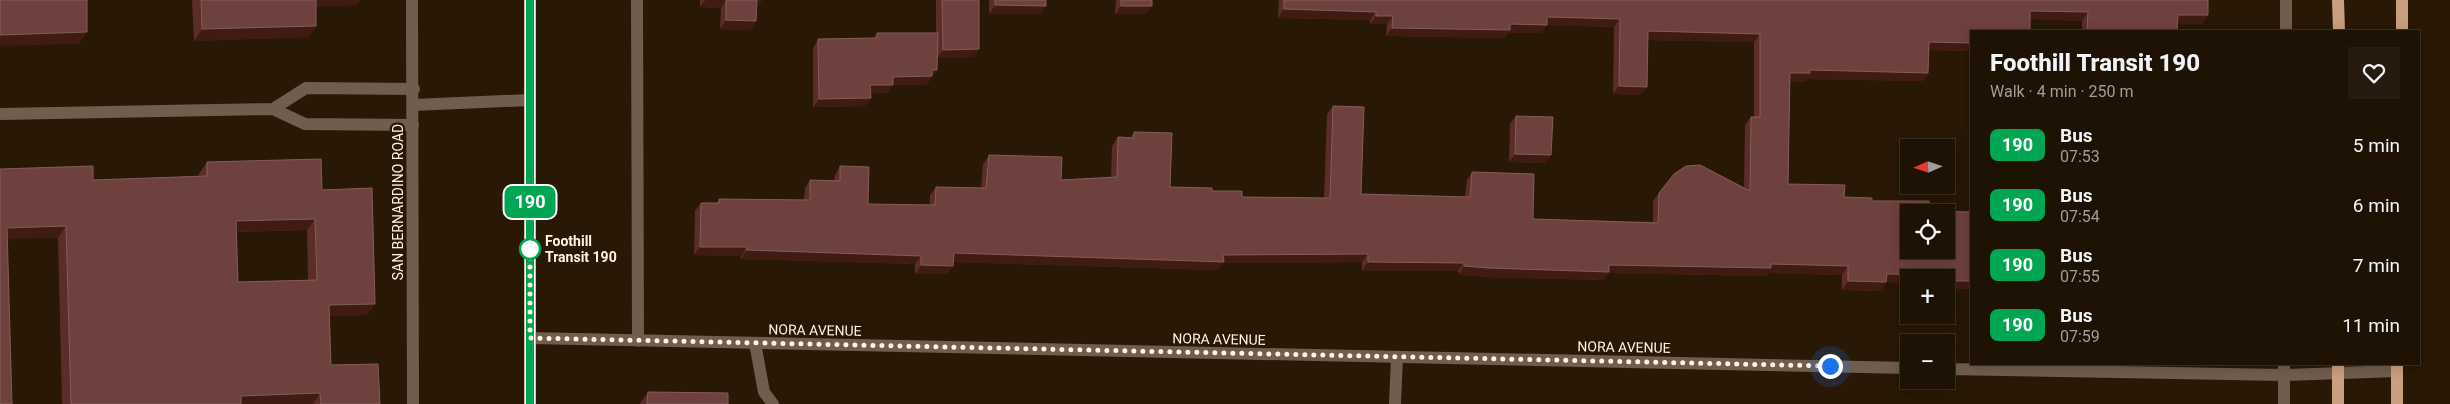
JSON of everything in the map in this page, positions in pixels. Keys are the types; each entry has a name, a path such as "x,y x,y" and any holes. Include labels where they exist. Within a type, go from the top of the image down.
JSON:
{"main road":[{"path":"530,0 530,404"},
{"path":"2338,0 2339,30"},
{"path":"2402,0 2402,30"},
{"path":"2338,368 2338,404"},
{"path":"2397,368 2397,404"}],"street":[{"name":"SAN BERNARDINO ROAD","path":"412,0 414,89 413,404"},
{"path":"637,0 638,341"},
{"path":"2286,0 2286,30"},
{"path":"273,109 306,88 414,89"},
{"path":"413,104 530,100"},
{"path":"0,114 273,109 305,124 413,125"},
{"name":"NORA AVENUE","path":"530,338 1900,368"},
{"path":"755,344 764,392 773,404"},
{"path":"1395,404 1396,358"},
{"path":"1955,369 2284,370 2397,368"},
{"path":"2284,370 2284,404"}],"building":[{"path":"0,0 87,0 87,32 0,35"},
{"path":"201,0 316,0 316,26 202,29"},
{"path":"726,0 757,0 756,21 726,20"},
{"path":"942,0 979,0 979,49 943,50"},
{"path":"995,0 1046,0 1046,6 995,5"},
{"path":"1121,0 1152,0 1152,6 1121,6"},
{"path":"1284,0 2208,0 2208,15 2178,15 2177,30 2087,30 2088,12 2030,11 2030,30 1970,30 1970,43 1929,42 1928,73 1810,70 1810,73 1790,73 1788,184 1845,185 1844,197 1872,198 1872,201 1929,201 1929,204 1900,204 1900,259 1955,259 1955,212 1970,212 1970,281 1955,281 1955,269 1900,269 1900,274 1887,274 1886,282 1848,281 1848,266 1771,264 1771,268 1609,265 1609,272 1489,268 1464,266 1464,263 1368,262 1368,254 1223,255 1224,262 954,253 953,266 921,265 921,256 746,250 747,247 700,247 701,203 719,203 719,199 810,200 810,180 840,181 840,166 869,167 868,204 935,205 936,187 986,188 989,155 1062,157 1061,180 1117,177 1118,137 1134,138 1134,132 1172,133 1170,187 1212,188 1212,191 1242,191 1242,197 1330,198 1333,106 1364,107 1361,194 1470,197 1472,172 1534,174 1533,219 1658,223 1659,193 1674,174 1686,166 1700,165 1750,191 1751,117 1760,117 1760,34 1648,31 1647,87 1619,86 1620,19 1547,17 1547,25 1510,24 1510,30 1392,28 1393,16 1376,16 1376,12 1284,9"},
{"path":"877,33 938,33 937,70 932,70 932,76 893,77 893,85 870,85 871,98 819,99 818,39 877,38"},
{"path":"1516,116 1553,117 1551,155 1515,154"},
{"path":"321,159 322,190 372,188 375,304 329,305 331,365 378,364 380,404 321,404 320,393 241,396 241,404 71,404 66,226 7,228 12,404 0,404 0,169 93,166 93,180 207,176 207,162","holes":["315,219 317,280 238,282 236,221"]},
{"path":"648,392 728,393 728,404 647,404"}],"bus line":[{"name":"190","path":"530,0 530,404"}],"place":[{"name":"Foothill Transit 190","path":"530,249"}],"route":[{"path":"530,249 530,338 1377,358 1830,366"}]}
